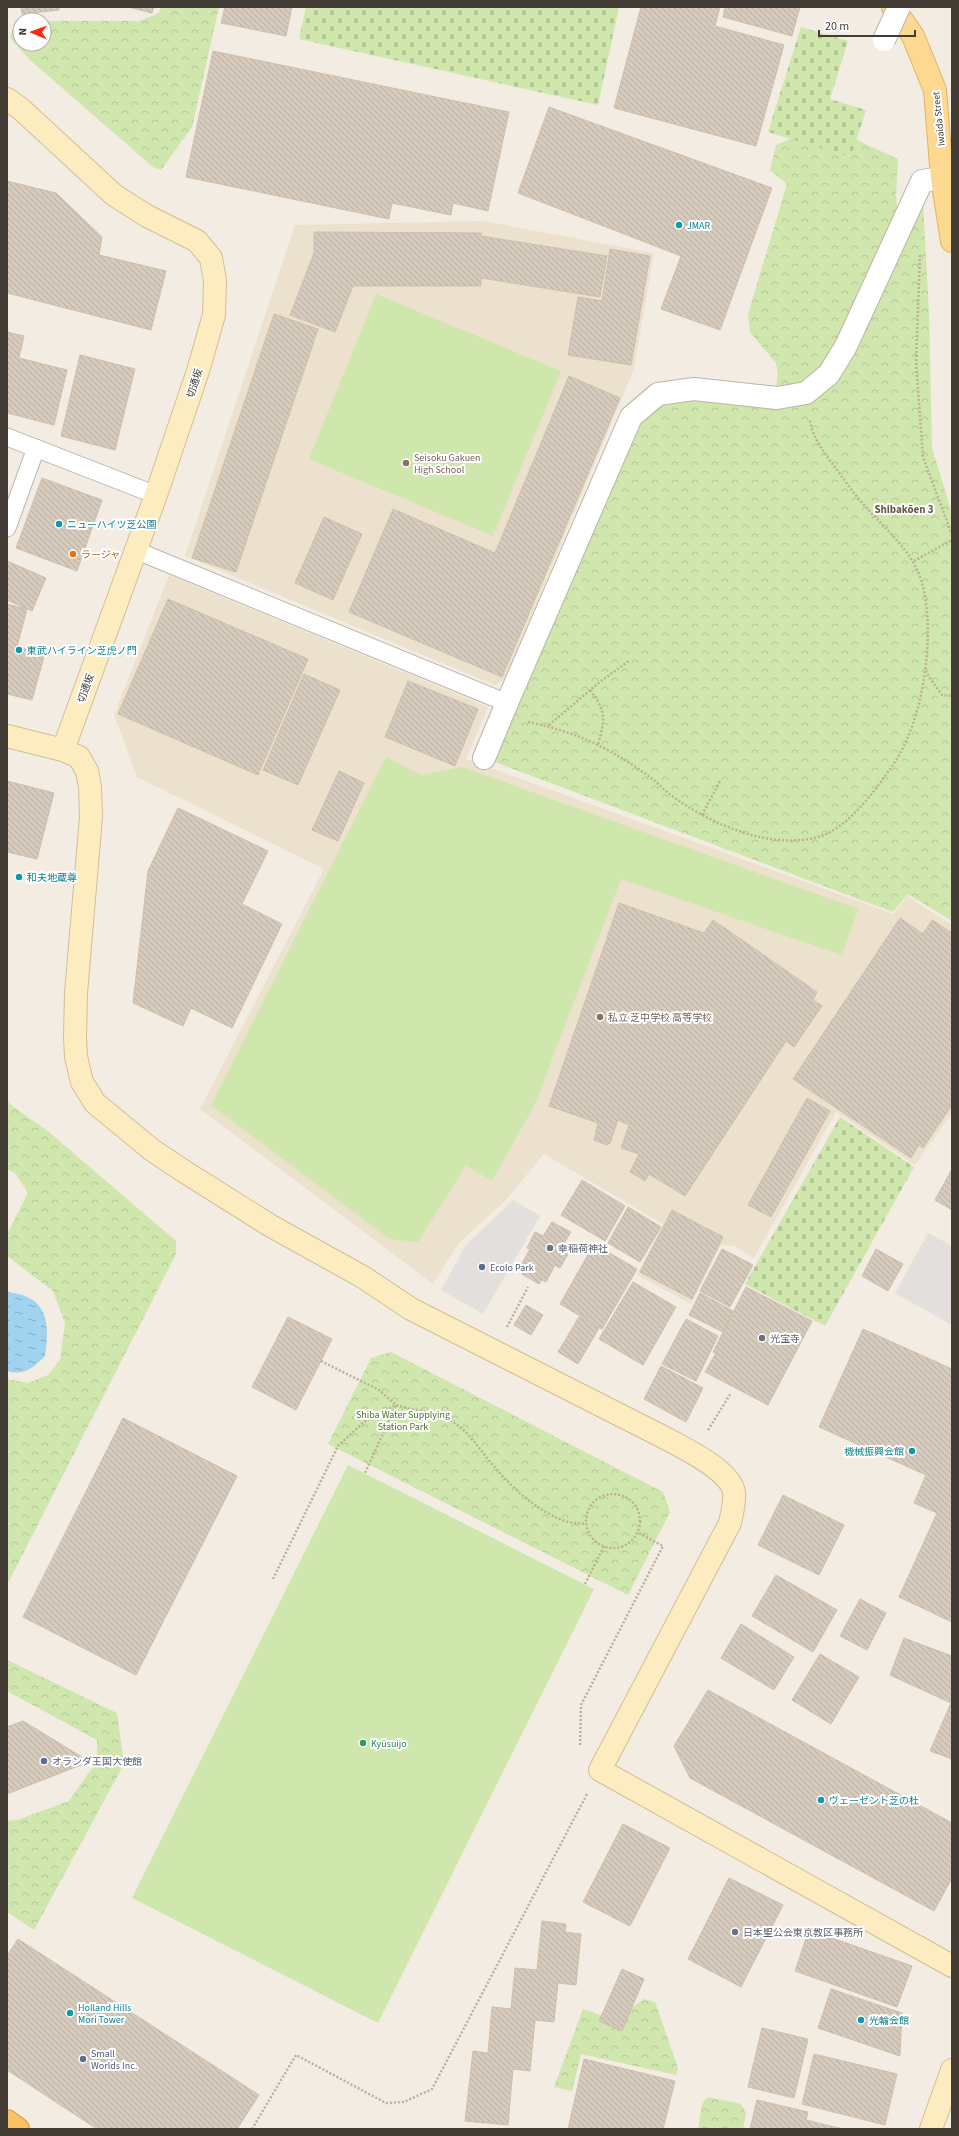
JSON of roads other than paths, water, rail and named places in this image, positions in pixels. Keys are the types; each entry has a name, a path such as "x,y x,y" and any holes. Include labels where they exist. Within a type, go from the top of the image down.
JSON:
{"highway":[{"path":"7,2121 18,2129"}],"main road":[{"name":"Iwaida Street","path":"893,7 913,36 935,90 942,178 952,241"}],"street":[{"path":"884,40 899,7"},
{"name":"切通坂","path":"7,99 21,109 114,195 147,216 197,241 211,258 215,281 214,315 198,371 156,495 63,750"},
{"path":"484,758 631,417 658,394 694,389 777,398 806,393 829,374 846,346 922,181 942,178"},
{"path":"7,736 63,750 79,757 87,771 90,787 91,817 76,993 75,1037 76,1057 82,1082 95,1103 152,1150 271,1226 363,1277 411,1308 671,1441 706,1462 728,1478 734,1492 734,1509 730,1523 600,1770 952,1966"},
{"path":"931,2129 952,2070"}],"lane":[{"path":"7,437 156,495"},
{"path":"7,528 36,448"},
{"path":"135,550 504,710"}],"water":[{"path":"7,1292 31,1299 38,1305 46,1322 47,1332 45,1356 28,1370 23,1372 7,1371"}],"place":[{"name":"JMAR","path":"679,225"},
{"name":"Seisoku Gakuen High School","path":"406,463"},
{"name":"ニューハイツ芝公園","path":"59,524"},
{"name":"ラージャ","path":"73,554"},
{"name":"東武ハイライン芝虎ノ門","path":"19,650"},
{"name":"和夫地蔵尊","path":"19,877"},
{"name":"私立 芝中学校 高等学校","path":"600,1017"},
{"name":"幸稲荷神社","path":"550,1248"},
{"name":"Ecolo Park","path":"482,1267"},
{"name":"光宝寺","path":"762,1338"},
{"name":"機械振興会館","path":"912,1451"},
{"name":"Kyūsuijo","path":"363,1743"},
{"name":"オランダ王国大使館","path":"44,1761"},
{"name":"ヴェーゼント芝の杜","path":"821,1800"},
{"name":"日本聖公会東京教区事務所","path":"735,1932"},
{"name":"Holland Hills Mori Tower","path":"70,2013"},
{"name":"光輪会館","path":"861,2020"},
{"name":"Small Worlds Inc.","path":"83,2059"}],"district":[{"name":"Shibakōen 3","path":"904,509"}],"park label":[{"name":"Shiba Water Supplying Station Park","path":"403,1420"}]}
